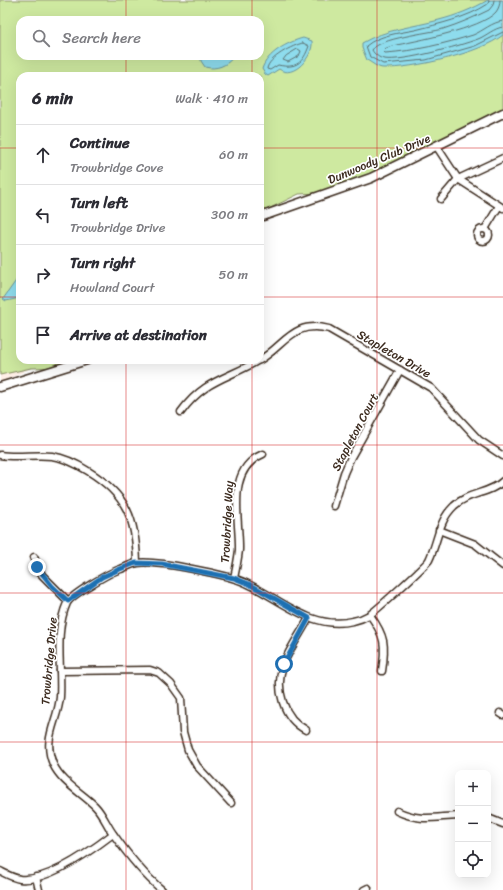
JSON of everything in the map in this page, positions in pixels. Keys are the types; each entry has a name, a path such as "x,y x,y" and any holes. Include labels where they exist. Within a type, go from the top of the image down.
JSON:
{"street":[{"name":"Dunwoody Club Drive","path":"264,216 366,180 437,147 503,113"},
{"path":"437,147 458,179 501,207 486,229"},
{"path":"441,199 458,179 503,158"},
{"name":"Stapleton Drive","path":"264,357 293,332 308,327 317,326 329,329 431,388 463,425 479,440 503,456"},
{"path":"0,387 74,364"},
{"name":"Stapleton Drive","path":"181,412 189,401 202,388 252,364"},
{"name":"Stapleton Court","path":"334,506 344,473 351,457 400,370"},
{"name":"Trowbridge Way","path":"234,578 239,552 237,497 238,481 242,472 251,461 262,454"},
{"path":"0,455 13,457 47,456 65,460 81,467 111,487 122,499 130,514 136,542 136,563"},
{"path":"34,557 42,575 68,601 102,577 136,563 162,564 234,578 255,587 309,618 327,623 341,623 370,615 428,562 439,530 447,513 464,498 494,488 503,481"},
{"path":"439,530 475,544 503,566"},
{"name":"Trowbridge Drive","path":"68,601 63,617 60,637 60,699 48,737 52,763 69,785 97,807 113,834 137,866 162,890"},
{"path":"370,615 384,638 382,671"},
{"path":"306,730 299,726 286,712 281,700 280,685 284,664 309,618"},
{"path":"60,671 150,670 159,673 171,684 181,698 182,732 188,750 197,766 231,804"},
{"path":"397,811 417,818 428,819 455,816"},
{"path":"491,819 503,824"},
{"path":"0,871 21,879 36,878 84,855 113,834"},
{"path":"36,878 39,890"}],"shaded area":[{"path":"31,368 0,383 0,375"}],"green space":[{"path":"0,0 503,0 503,110 339,192 299,194 264,211 264,72 16,72 16,364 75,364 67,367 31,368 0,375"}],"water":[{"path":"488,0 503,0 503,35 493,42 446,59 411,66 381,68 367,60 362,48 362,43 371,38 390,31 451,16"},
{"path":"303,38 312,41 310,53 302,65 290,71 285,72 279,69 268,76 265,74 262,69 268,58 273,53 291,42"},
{"path":"230,60 225,65 213,68 205,67 201,61"},
{"path":"16,281 16,299 6,301 3,299"}],"route":[{"path":"37,567 52,586 63,598 68,601 102,577 136,563 162,564 234,578 249,584 309,618 284,664"}]}
